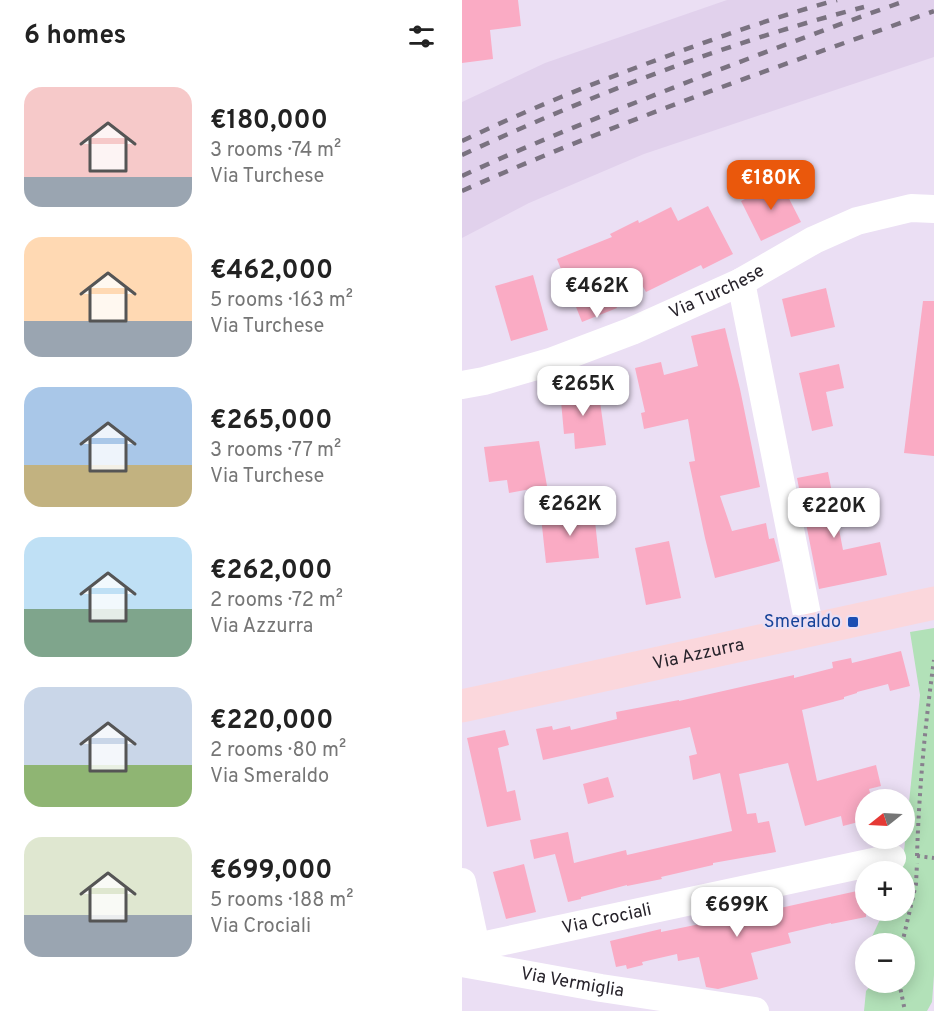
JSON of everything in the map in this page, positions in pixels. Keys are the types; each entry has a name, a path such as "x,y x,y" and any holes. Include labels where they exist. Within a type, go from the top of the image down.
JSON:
{"main road":[{"name":"Via Azzurra","path":"462,706 934,603"}],"street":[{"name":"Via Turchese","path":"462,385 550,362 632,331 741,282 814,240 857,221 911,208 934,209"},
{"path":"741,282 810,630"},
{"name":"Via Crociali","path":"467,953 905,857"},
{"path":"462,882 467,953"},
{"name":"Via Vermiglia","path":"467,953 601,988 755,1011"}],"path":[{"path":"905,933 916,884 905,857 919,808 934,660"},
{"path":"905,857 934,858"},
{"path":"901,993 905,1011"}],"shaded area":[{"path":"727,0 934,0 934,57 644,154 529,203 462,238 462,102 545,63"}],"green space":[{"path":"934,628 934,975 932,1002 927,1011 864,1011 866,993 915,993 915,933 874,933 879,921 915,921 915,861 903,861 904,849 915,849 915,789 910,789 920,695 910,632"}],"building":[{"path":"462,0 518,0 521,26 490,30 493,59 462,63"},
{"path":"780,181 801,222 761,241 741,201"},
{"path":"708,206 733,254 703,269 701,265 646,292 638,278 610,291 617,308 582,322 557,259 612,237 610,234 671,207 678,221"},
{"path":"533,275 548,330 511,341 495,286"},
{"path":"826,288 835,327 791,337 782,299"},
{"path":"923,301 934,301 934,456 904,453"},
{"path":"725,328 760,487 720,496 732,531 766,523 769,539 774,538 780,561 715,578 689,462 695,461 688,419 644,429 641,413 645,412 635,368 661,362 664,375 698,366 691,336"},
{"path":"839,364 844,388 826,392 833,426 812,431 799,373"},
{"path":"598,387 606,445 575,449 574,433 564,434 560,390"},
{"path":"539,441 547,486 509,493 507,480 489,482 484,447"},
{"path":"828,472 843,550 880,542 887,575 819,589 797,478"},
{"path":"594,512 599,558 546,563 541,517"},
{"path":"669,541 681,598 646,605 635,548"},
{"path":"901,651 910,686 890,691 888,684 802,710 817,781 876,765 881,786 855,789 855,823 843,826 841,816 805,826 788,763 739,774 747,814 756,813 758,823 769,821 776,852 713,863 713,865 661,877 662,879 627,885 568,902 555,854 534,859 530,840 568,832 574,863 626,850 627,855 732,831 720,773 693,780 689,756 697,754 690,727 543,760 536,729 552,726 553,730 570,726 571,730 617,719 616,712 679,701 794,675 794,678 833,668 832,662 851,658 852,663"},
{"path":"505,730 509,745 498,748 507,792 515,790 521,820 487,827 467,738"},
{"path":"608,777 614,797 588,804 583,784"},
{"path":"524,864 536,912 506,919 493,872"},
{"path":"855,891 855,919 788,933 791,943 751,953 758,979 718,989 706,987 699,957 678,961 677,954 642,962 643,965 627,969 626,965 616,967 610,941 661,929 661,932"}],"railway":[{"path":"462,141 540,106 646,64 755,25 837,0"},
{"path":"462,176 642,100 908,0"},
{"path":"462,155 609,91 660,72 761,37 864,7"},
{"path":"462,191 637,119 934,11"}],"place":[{"name":"Smeraldo","path":"853,622"}]}
